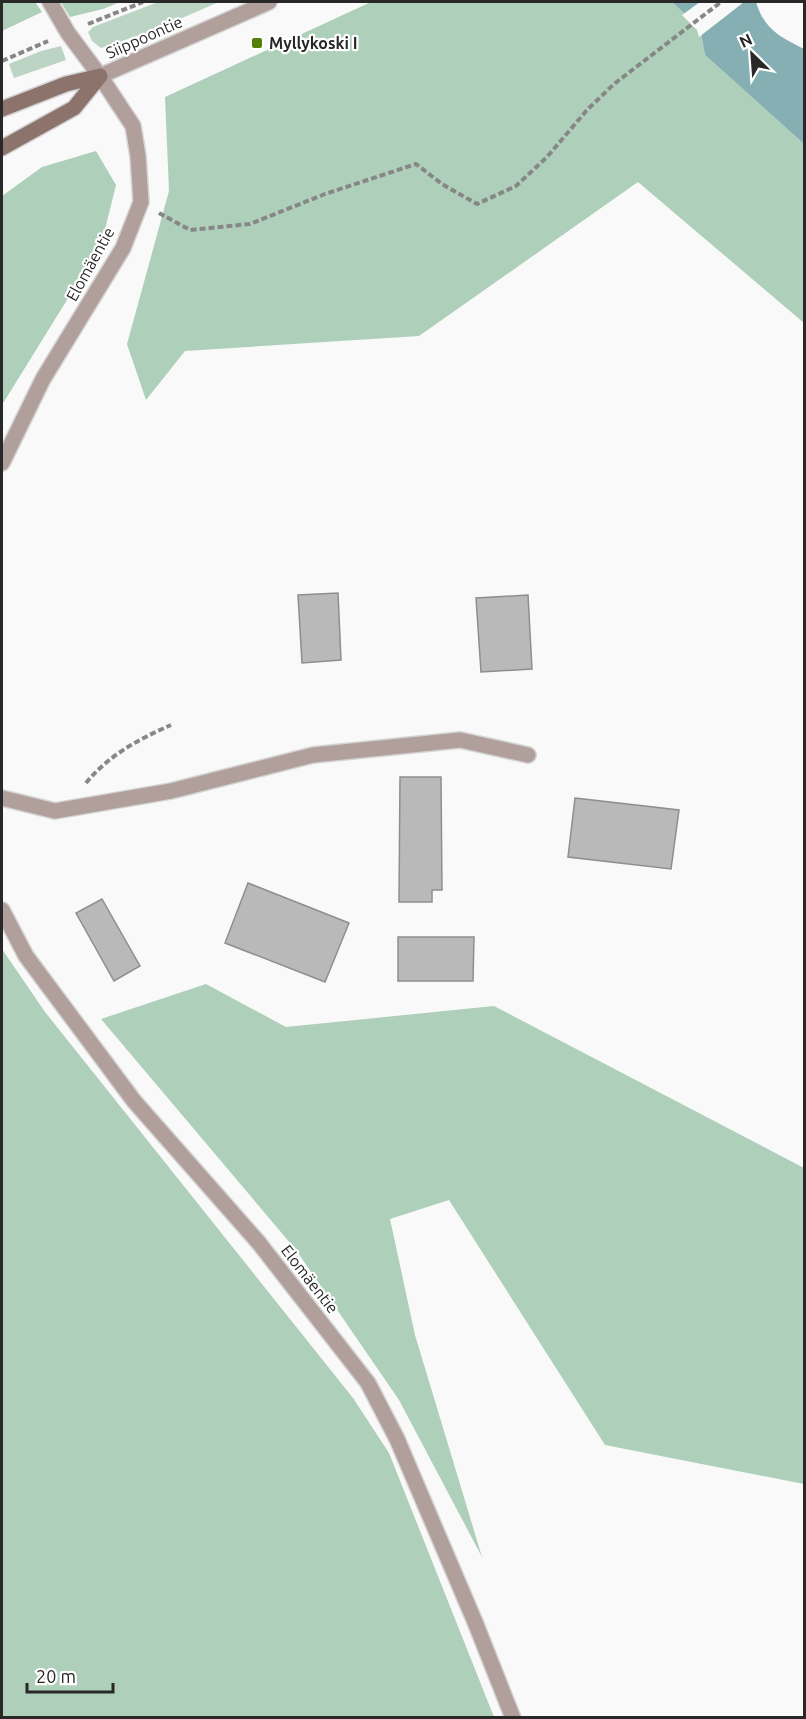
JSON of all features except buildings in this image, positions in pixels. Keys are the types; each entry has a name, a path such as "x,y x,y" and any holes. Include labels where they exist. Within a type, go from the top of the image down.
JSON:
{"main road":[{"path":"2,108 66,84 100,76"},
{"path":"2,147 74,108 100,76"}],"street":[{"name":"Elomäentie","path":"2,463 44,379 123,248 141,202 138,156 133,126 68,33 50,2"},
{"name":"Siippoontie","path":"100,76 269,2"},
{"path":"2,798 55,811 65,810 171,790 313,755 460,740 528,755"},
{"name":"Elomäentie","path":"2,910 27,956 134,1101 259,1243 368,1383 397,1439 513,1718"}],"path":[{"path":"141,202 190,230 250,224 325,194 416,164 442,184 477,204 516,186 547,157 587,110 614,84 721,2"},
{"path":"65,810 98,768 138,739 171,724"}],"green space":[{"path":"2,2 35,2 42,12 2,31"},
{"path":"61,2 120,2 103,9 70,17"},
{"path":"158,2 219,2 152,31 101,48 92,41 88,32 93,27"},
{"path":"371,2 672,2 700,28 705,55 804,144 804,323 638,182 419,336 185,351 146,400 127,344 169,191 165,97"},
{"path":"61,46 66,60 14,78 9,64 41,51"},
{"path":"96,151 116,185 101,245 2,405 2,196 42,167"},
{"path":"2,949 45,1012 353,1398 389,1453 494,1717 2,1717"},
{"path":"206,984 286,1027 494,1006 804,1168 804,1484 605,1445 449,1200 390,1219 415,1335 482,1557 399,1400 296,1250 101,1019"}],"water":[{"path":"672,2 756,2 768,26 804,49 804,144 705,55 700,28"}],"pier":[{"path":"700,2 744,2 699,37 697,30 682,15"}],"place":[{"name":"Myllykoski I","path":"257,43"}]}
